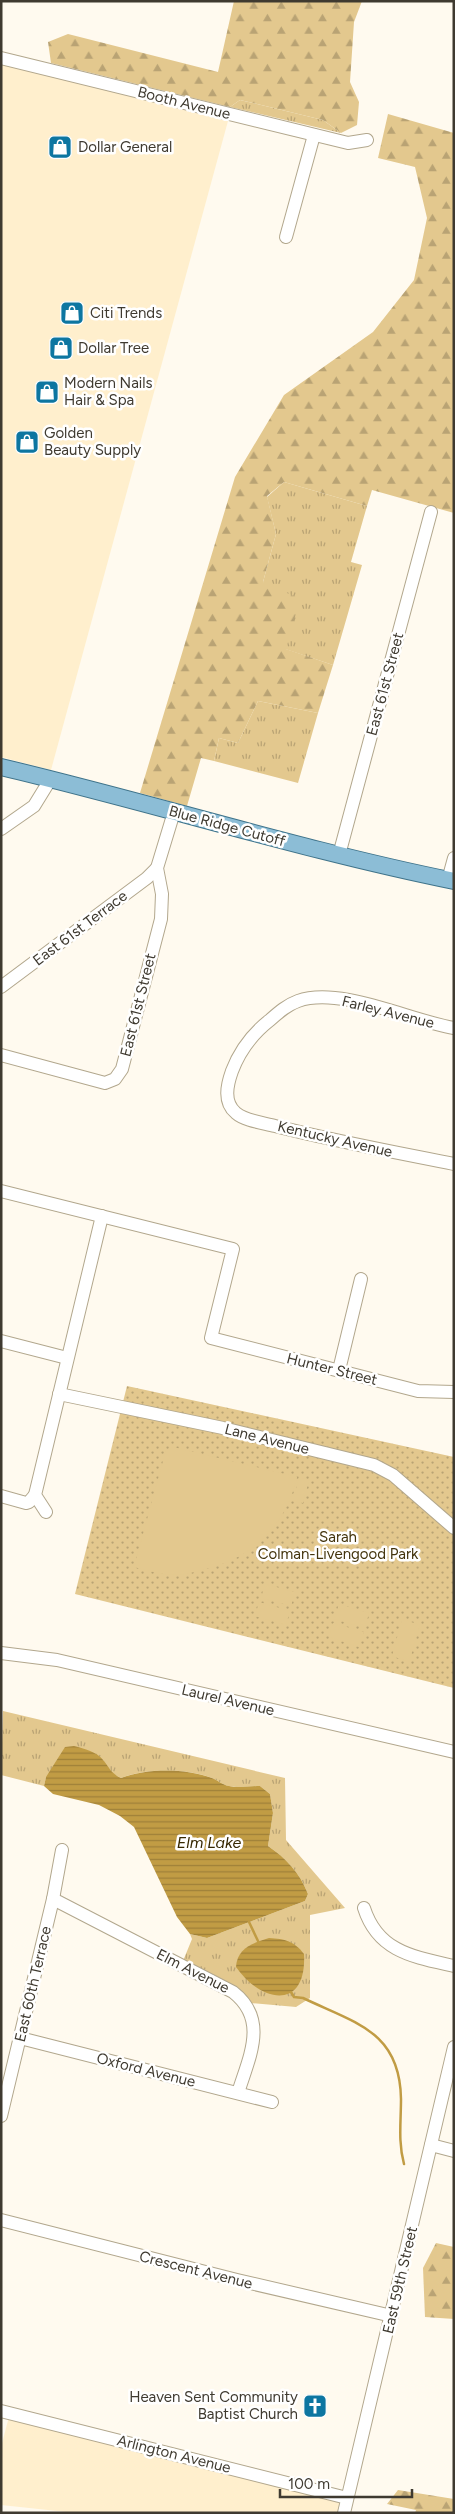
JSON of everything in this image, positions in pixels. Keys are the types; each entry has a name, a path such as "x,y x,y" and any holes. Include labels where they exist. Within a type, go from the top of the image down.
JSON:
{"main road":[{"name":"Blue Ridge Cutoff","path":"1,767 340,855 451,880"}],"street":[{"name":"Booth Avenue","path":"1,58 348,143 367,140"},
{"path":"286,237 314,135"},
{"name":"East 61st Street","path":"340,855 430,512"},
{"path":"1,830 34,806 50,780"},
{"name":"East 61st Street","path":"1,1055 105,1083 115,1080 122,1070 160,919 162,894 157,868 174,812"},
{"path":"451,880 454,858"},
{"name":"East 61st Terrace","path":"1,987 147,878 157,868"},
{"name":"Farley Avenue","path":"228,1098 229,1080 238,1056 256,1031 284,1007 300,1001 315,997 352,1001 454,1028"},
{"name":"Kentucky Avenue","path":"228,1098 235,1112 241,1117 335,1141 454,1164"},
{"path":"1,1191 102,1216 35,1495 30,1502 26,1503 1,1496"},
{"name":"Hunter Street","path":"102,1216 233,1249 211,1338 418,1391 454,1392"},
{"path":"339,1370 361,1279"},
{"path":"1,1341 67,1358"},
{"name":"Lane Avenue","path":"59,1394 223,1428 374,1465 393,1475 454,1528"},
{"path":"35,1495 46,1512"},
{"name":"Laurel Avenue","path":"1,1652 57,1660 454,1752"},
{"name":"East 60th Terrace","path":"1,2116 53,1899 62,1850"},
{"name":"Elm Avenue","path":"53,1899 224,1987 242,1999 251,2012 255,2031 238,2094"},
{"path":"364,1908 368,1922 376,1934 396,1950 414,1958 454,1966"},
{"name":"Oxford Avenue","path":"20,2038 272,2102"},
{"name":"East 59th Street","path":"344,2513 454,2047"},
{"path":"431,2145 454,2151"},
{"name":"Crescent Avenue","path":"1,2220 237,2280 392,2316"},
{"name":"Arlington Avenue","path":"1,2411 347,2498"}],"shaded area":[{"path":"1,64 228,121 51,770 1,757"},
{"path":"10,2413 339,2502 339,2513 76,2513 1,2505 1,2447"}],"green space":[{"path":"234,1 362,1 354,22 350,82 359,102 357,125 341,133 323,120 240,100 230,107 51,63 48,42 68,34 218,72"},
{"path":"240,100 323,120 341,133 230,107"},
{"path":"388,114 454,133 454,513 372,490 367,506 284,482 267,496 276,534 263,582 300,599 286,649 333,665 318,713 258,701 238,743 219,738 214,761 201,758 187,806 140,793 235,477 284,395 373,332 414,280 427,218 415,167 378,158"},
{"path":"284,482 367,506 351,562 362,565 333,665 285,649 263,582 276,534 267,497"},
{"path":"258,701 318,713 298,783 214,761 219,738 238,743"},
{"name":"Sarah Colman-Livengood Park","path":"127,1386 454,1457 454,1688 75,1594"},
{"path":"173,1447 297,1477 285,1510 276,1524 253,1547 223,1564 184,1574 171,1575 134,1567 166,1450"},
{"path":"299,1477 309,1480 303,1503 293,1501"},
{"path":"265,1584 295,1592 291,1606 261,1598"},
{"path":"259,1602 290,1611 286,1625 255,1616"},
{"path":"339,1604 369,1613 365,1628 334,1619"},
{"path":"402,1619 420,1625 409,1662 392,1656"},
{"path":"333,1623 364,1632 359,1647 329,1637"},
{"path":"3,1711 285,1778 286,1840 345,1908 310,1915 310,1998 296,2007 250,2003 244,1995 228,1983 211,1973 183,1961 192,1939 190,1934 207,1938 305,1901 308,1894 297,1873 281,1856 268,1846 273,1813 270,1794 260,1786 240,1787 224,1785 214,1779 191,1772 166,1770 142,1772 121,1778 110,1772 103,1760 46,1777 44,1786 1,1775"},
{"path":"436,2243 454,2247 454,2319 425,2317 423,2268"},
{"path":"398,2490 454,2499 454,2513 415,2513 416,2510 387,2504"}],"water":[{"name":"Elm Lake","path":"74,1746 97,1755 113,1773 121,1778 142,1772 166,1770 190,1772 214,1779 229,1786 260,1786 270,1794 273,1813 268,1846 281,1856 297,1873 308,1894 305,1901 207,1938 190,1934 177,1917 134,1827 120,1816 99,1805 53,1794 44,1786 46,1777 65,1747"},
{"path":"269,1938 289,1942 297,1946 304,1954 303,1972 298,1985 291,1992 281,1995 270,1994 258,1988 236,1967 239,1955 247,1947"}],"waterway":[{"path":"249,1922 258,1941"},
{"path":"291,1992 294,1997 303,1998 357,2023 371,2032 393,2058 399,2076 401,2099 400,2140 404,2164"}],"place":[{"name":"Dollar General","path":"60,147"},
{"name":"Citi Trends","path":"72,313"},
{"name":"Dollar Tree","path":"61,348"},
{"name":"Modern Nails Hair & Spa","path":"47,392"},
{"name":"Golden Beauty Supply","path":"27,442"},
{"name":"Heaven Sent Community Baptist Church","path":"315,2406"}]}
